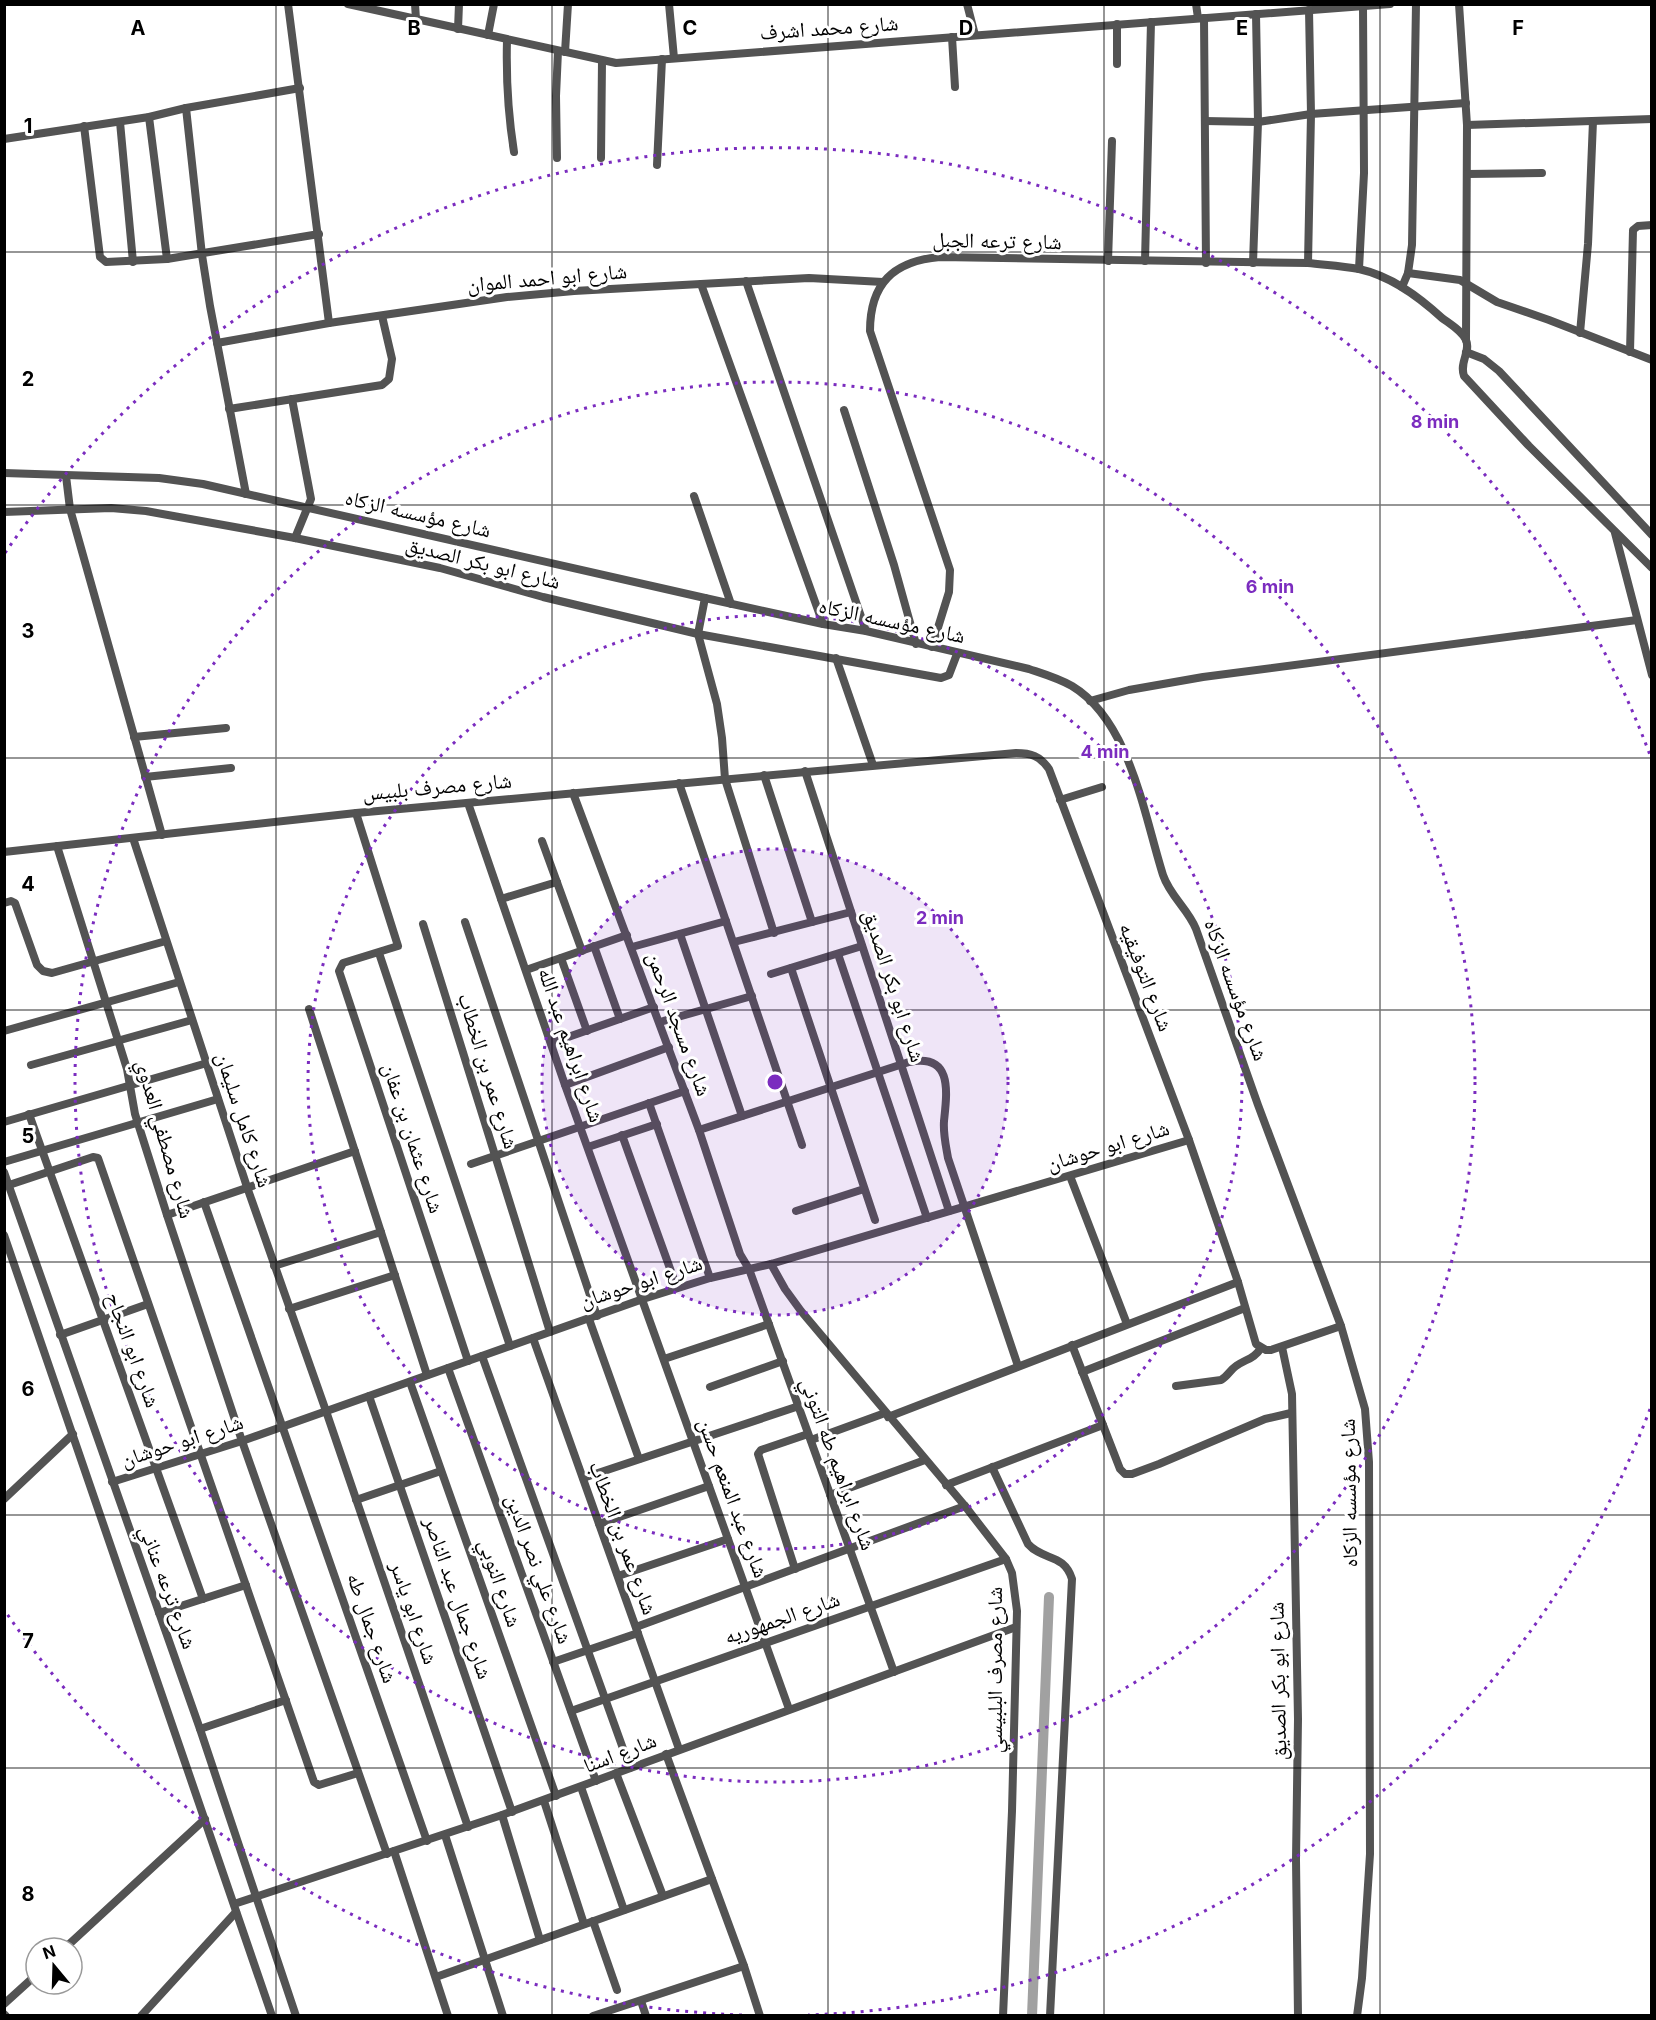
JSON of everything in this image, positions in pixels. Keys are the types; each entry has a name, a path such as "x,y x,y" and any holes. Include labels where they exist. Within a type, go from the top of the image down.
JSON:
{"street":[{"path":"288,4 329,323"},
{"name":"شارع محمد اشرف","path":"348,4 616,63 1256,14 1277,9 1309,10 1390,4"},
{"path":"415,4 416,19"},
{"path":"458,29 459,4"},
{"path":"488,35 494,4"},
{"path":"557,158 556,96 568,4"},
{"path":"669,4 674,58"},
{"path":"968,4 975,35"},
{"path":"1196,4 1201,18 1205,121 1206,263"},
{"path":"1402,287 1408,273 1412,245 1416,4"},
{"path":"1459,4 1467,125 1466,352 1462,370 1468,381 1529,446 1652,568"},
{"path":"1359,269 1364,173 1364,7"},
{"path":"1308,263 1311,114 1309,10"},
{"path":"1253,262 1258,122 1256,14"},
{"path":"1145,261 1151,22"},
{"path":"1117,24 1117,64"},
{"path":"952,37 955,87"},
{"path":"507,40 508,115 514,152"},
{"path":"657,165 662,59"},
{"path":"601,158 602,61"},
{"path":"4,139 120,122 300,88"},
{"path":"1205,121 1258,122 1311,114 1466,103"},
{"path":"186,108 202,255 246,494"},
{"path":"149,117 167,259"},
{"path":"1467,125 1652,119"},
{"path":"1580,333 1589,230 1593,121"},
{"path":"120,122 133,262"},
{"path":"84,126 102,260 110,263 133,262 202,255 318,234"},
{"path":"1108,261 1112,141"},
{"path":"1467,174 1542,172"},
{"path":"1630,352 1633,230 1636,226 1652,225"},
{"name":"شارع ترعه الجبل","path":"932,647 949,592 950,570 870,332 870,314 874,296 883,282 899,267 918,258 940,257 1308,263 1359,269 1402,287 1421,299 1466,340"},
{"path":"1408,273 1466,282 1497,302 1652,360"},
{"name":"شارع ابو احمد الموان","path":"218,343 329,323 507,297 809,278 883,282"},
{"path":"746,281 866,632"},
{"path":"701,284 824,624"},
{"path":"229,408 377,387 387,382 392,359 382,316"},
{"path":"1466,352 1484,359 1499,371 1652,535"},
{"path":"292,399 311,499 294,538"},
{"path":"844,410 894,565 916,644"},
{"name":"شارع مؤسسه الزكاه","path":"4,473 174,480 246,494 1029,669 1073,686 1090,700 1119,740 1135,780 1166,880 1176,898 1188,912 1196,929 1258,1105 1341,1326 1365,1409 1370,1462 1370,1854 1362,1978 1357,2016"},
{"path":"66,476 70,509 162,835"},
{"path":"694,496 732,604"},
{"name":"شارع ابو بكر الصديق","path":"4,512 128,509 294,538 440,568 543,597 698,633 941,678 949,675 953,652"},
{"path":"1615,532 1652,675"},
{"path":"705,598 698,633 717,704 725,779 774,933"},
{"path":"1090,700 1129,690 1203,677 1638,620"},
{"path":"836,658 873,765"},
{"path":"134,737 226,728"},
{"name":"شارع التوفيقيه","path":"873,765 1026,753 1035,755 1043,761 1060,800 1189,1140 1238,1282 1253,1338 1261,1348"},
{"name":"شارع مصرف بلبيس","path":"4,852 356,813 873,765"},
{"path":"145,777 231,768"},
{"name":"شارع ابو بكر الصديق","path":"805,771 949,1211"},
{"path":"764,775 812,922"},
{"path":"680,783 802,1145"},
{"path":"1060,800 1102,787"},
{"name":"شارع مسجد الرحمن","path":"573,793 685,1090 740,1254 749,1269"},
{"name":"شارع ابراهيم عبد الله","path":"468,802 565,1085 643,1299"},
{"path":"356,813 398,945 379,953 510,1346"},
{"name":"شارع كامل سليمان","path":"133,838 247,1188 326,1411"},
{"path":"542,841 582,951"},
{"name":"شارع مصطفي العدوي","path":"57,846 119,1041 138,1123 242,1441 358,1773 391,1852"},
{"path":"501,899 557,882"},
{"path":"4,903 10,901 15,903 37,965 43,971 52,974 166,941"},
{"path":"734,942 851,912"},
{"path":"632,947 726,921"},
{"path":"465,922 538,1141 639,1459"},
{"name":"شارع عمر بن الخطاب","path":"423,924 550,1332"},
{"path":"680,934 742,1116"},
{"path":"526,970 627,935"},
{"path":"594,946 620,1019"},
{"path":"771,974 862,946"},
{"name":"شارع عثمان بن عفان","path":"379,953 346,962 341,965 339,971 468,1361"},
{"path":"838,954 927,1218"},
{"path":"561,958 587,1031"},
{"path":"791,968 875,1220"},
{"path":"4,1031 179,982"},
{"path":"660,1022 752,996"},
{"path":"551,1043 654,1007"},
{"path":"309,1009 427,1375"},
{"path":"31,1065 192,1020"},
{"path":"565,1085 669,1047"},
{"path":"699,1130 919,1059 930,1061 939,1067 945,1076 947,1098 944,1121 945,1146 1018,1366"},
{"path":"4,1122 207,1064"},
{"path":"471,1164 685,1090"},
{"path":"4,1162 218,1099"},
{"path":"649,1103 710,1278"},
{"name":"شارع ابو النجاح","path":"29,1114 203,1599"},
{"path":"588,1147 657,1124"},
{"path":"622,1136 677,1288"},
{"name":"شارع ابو حوشان","path":"112,1482 242,1441 677,1288 771,1264 1189,1140"},
{"path":"167,1215 355,1151"},
{"path":"9,1185 93,1157 98,1158 314,1782 319,1785 358,1773"},
{"name":"شارع ترعه عناني","path":"4,1172 200,1729 296,2016"},
{"path":"1070,1176 1127,1324"},
{"path":"796,1210 864,1189"},
{"name":"شارع جمال طه","path":"204,1202 427,1841"},
{"path":"274,1266 381,1232"},
{"name":"شارع ترعه عناني","path":"4,1235 272,2016"},
{"name":"شارع مصرف البلبيسي","path":"771,1264 784,1289 801,1311 965,1506 1006,1559 1012,1573 1016,1590 1016,1627 1012,1811 1003,2016"},
{"name":"شارع ابراهيم طه التوني","path":"749,1269 894,1672"},
{"path":"289,1309 395,1275"},
{"path":"795,1569 758,1454 762,1449 887,1415 1238,1282"},
{"name":"شارع عبد المنعم حسن","path":"643,1299 789,1709"},
{"path":"60,1335 148,1304"},
{"path":"1082,1372 1245,1308"},
{"path":"664,1359 769,1324"},
{"path":"1176,1386 1221,1380 1226,1378 1236,1366 1255,1356 1261,1348 1271,1350 1282,1347 1341,1326"},
{"name":"شارع عمر بن الخطاب","path":"533,1338 679,1749"},
{"path":"1072,1345 1120,1469 1125,1474 1132,1474 1159,1464 1265,1419 1291,1413"},
{"name":"شارع ابو بكر الصديق","path":"1282,1347 1292,1394 1298,1719 1296,1860 1298,2016"},
{"path":"482,1356 630,1768"},
{"path":"710,1387 783,1361"},
{"name":"شارع علي نصر الدين","path":"448,1368 596,1781"},
{"name":"شارع النوبي","path":"410,1382 556,1796"},
{"name":"شارع جمال عبد الناصر","path":"369,1396 512,1812"},
{"path":"583,1478 798,1406"},
{"name":"شارع ابو ياسر","path":"326,1411 468,1827"},
{"path":"946,1485 1103,1425"},
{"path":"4,1499 73,1434"},
{"path":"830,1495 925,1460"},
{"path":"992,1467 1028,1544 1037,1552 1061,1561 1072,1579 1050,2016"},
{"path":"356,1500 441,1471"},
{"path":"599,1524 710,1485"},
{"path":"553,1662 965,1506"},
{"path":"618,1576 728,1539"},
{"name":"شارع الجمهوريه","path":"571,1711 1006,1559"},
{"path":"159,1613 246,1585"},
{"name":"شارع اسنا","path":"235,1908 256,1897 544,1801 679,1749 1016,1627"},
{"path":"200,1729 286,1700"},
{"path":"666,1754 744,1966 760,2016"},
{"path":"616,1773 663,1896"},
{"path":"581,1787 624,1910"},
{"path":"544,1801 584,1924"},
{"path":"502,1815 540,1940"},
{"path":"78,1936 205,1819"},
{"path":"445,1835 503,2016"},
{"path":"391,1852 448,2016"},
{"path":"436,1977 712,1879"},
{"path":"141,2016 235,1908"},
{"path":"593,1921 617,1990"},
{"path":"593,2016 744,1966"},
{"path":"4,2004 24,1986"},
{"path":"641,2001 646,2016"}],"waterway":[{"path":"1032,2016 1049,1597"}]}
